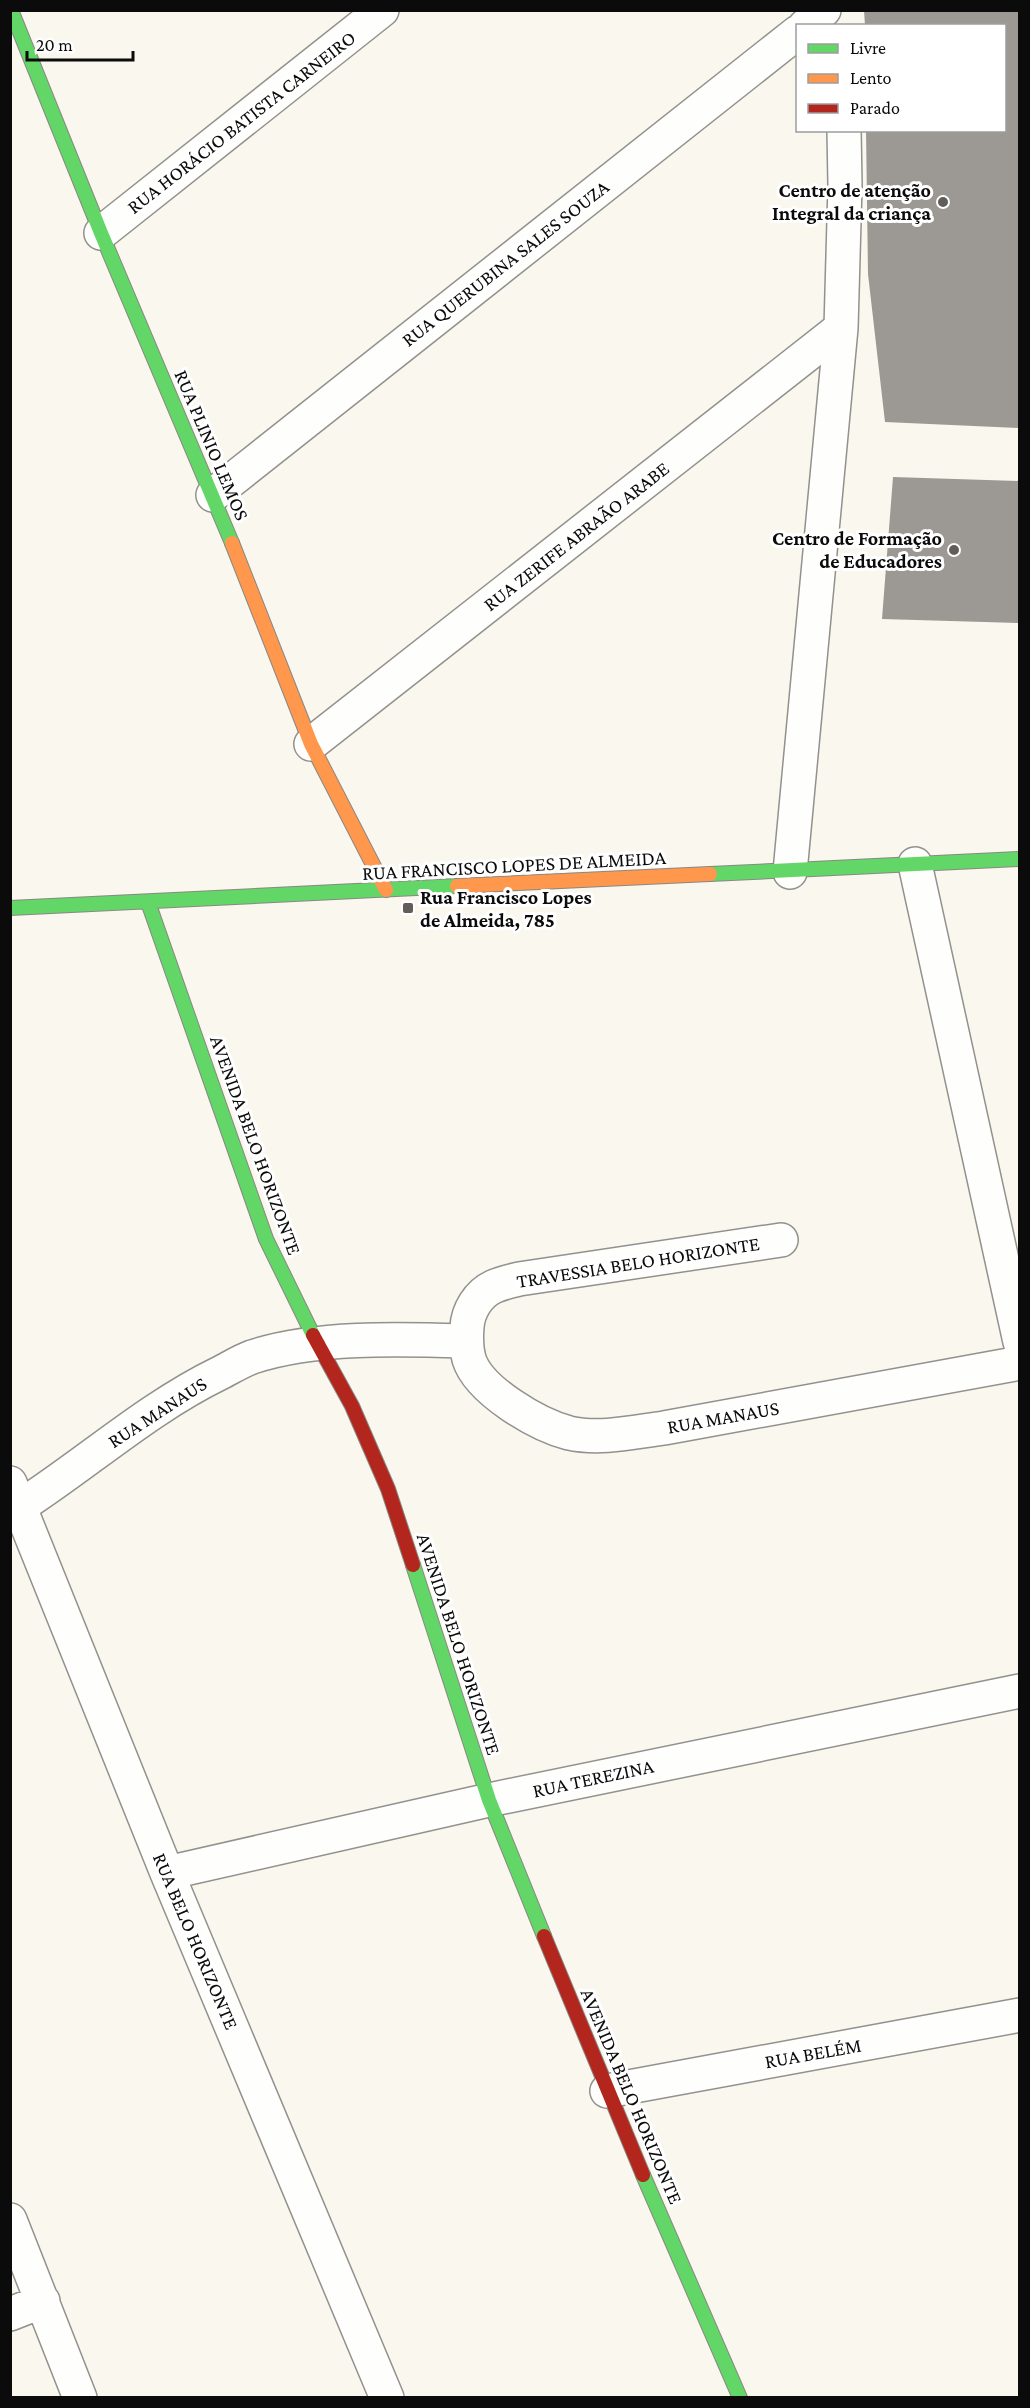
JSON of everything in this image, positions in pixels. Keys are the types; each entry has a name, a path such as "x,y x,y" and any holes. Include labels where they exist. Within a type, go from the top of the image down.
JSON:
{"street":[{"name":"RUA PLINIO LEMOS","path":"11,10 101,232 213,495 311,744 386,890"},
{"name":"RUA HORÁCIO BATISTA CARNEIRO","path":"101,232 382,10"},
{"path":"807,24 824,10"},
{"name":"RUA QUERUBINA SALES SOUZA","path":"213,495 796,34"},
{"path":"790,872 841,328 844,132"},
{"name":"RUA ZERIFE ABRAÃO ARABE","path":"311,744 841,328"},
{"name":"RUA FRANCISCO LOPES DE ALMEIDA","path":"10,908 1020,860"},
{"path":"915,864 1020,1342"},
{"name":"AVENIDA BELO HORIZONTE","path":"148,902 266,1239 317,1343 352,1406 388,1489 489,1800 607,2091 739,2397"},
{"name":"TRAVESSIA BELO HORIZONTE","path":"466,1341 467,1320 474,1304 491,1287 519,1279 781,1240"},
{"path":"317,1343 411,1339 466,1341"},
{"name":"RUA MANAUS","path":"466,1341 470,1360 480,1377 509,1404 540,1423 560,1430 607,1436 664,1428 1020,1363"},
{"name":"RUA MANAUS","path":"14,1501 196,1385 252,1357 317,1343"},
{"name":"RUA BELO HORIZONTE","path":"14,1501 167,1874 387,2397"},
{"name":"RUA TEREZINA","path":"167,1874 489,1800 1020,1690"},
{"name":"RUA BELÉM","path":"607,2091 1020,2015"},
{"path":"10,2220 80,2397"},
{"path":"10,2314 43,2301"}],"building":[{"name":"Centro de atenção Integral da criança","path":"864,10 1020,10 1020,428 885,422 868,274 866,132 1006,132 1006,24 865,24"},
{"name":"Centro de Formação de Educadores","path":"893,477 1020,481 1020,623 882,619"}],"traffic: fast":[{"path":"11,10 101,233 232,543"},
{"path":"710,874 1020,859"},
{"path":"10,908 457,886"},
{"path":"148,902 266,1239 313,1335"},
{"path":"413,1565 489,1800 544,1936"},
{"path":"643,2175 740,2398"}],"traffic: slow":[{"path":"232,543 311,744 386,890"},
{"path":"457,886 710,874"}],"traffic: jam":[{"path":"313,1335 352,1406 388,1489 413,1565"},
{"path":"544,1936 643,2175"}],"place":[{"name":"Centro de atenção Integral da criança","path":"943,202"},
{"name":"Centro de Formação de Educadores","path":"954,550"},
{"name":"Rua Francisco Lopes de Almeida, 785","path":"408,908"}]}
